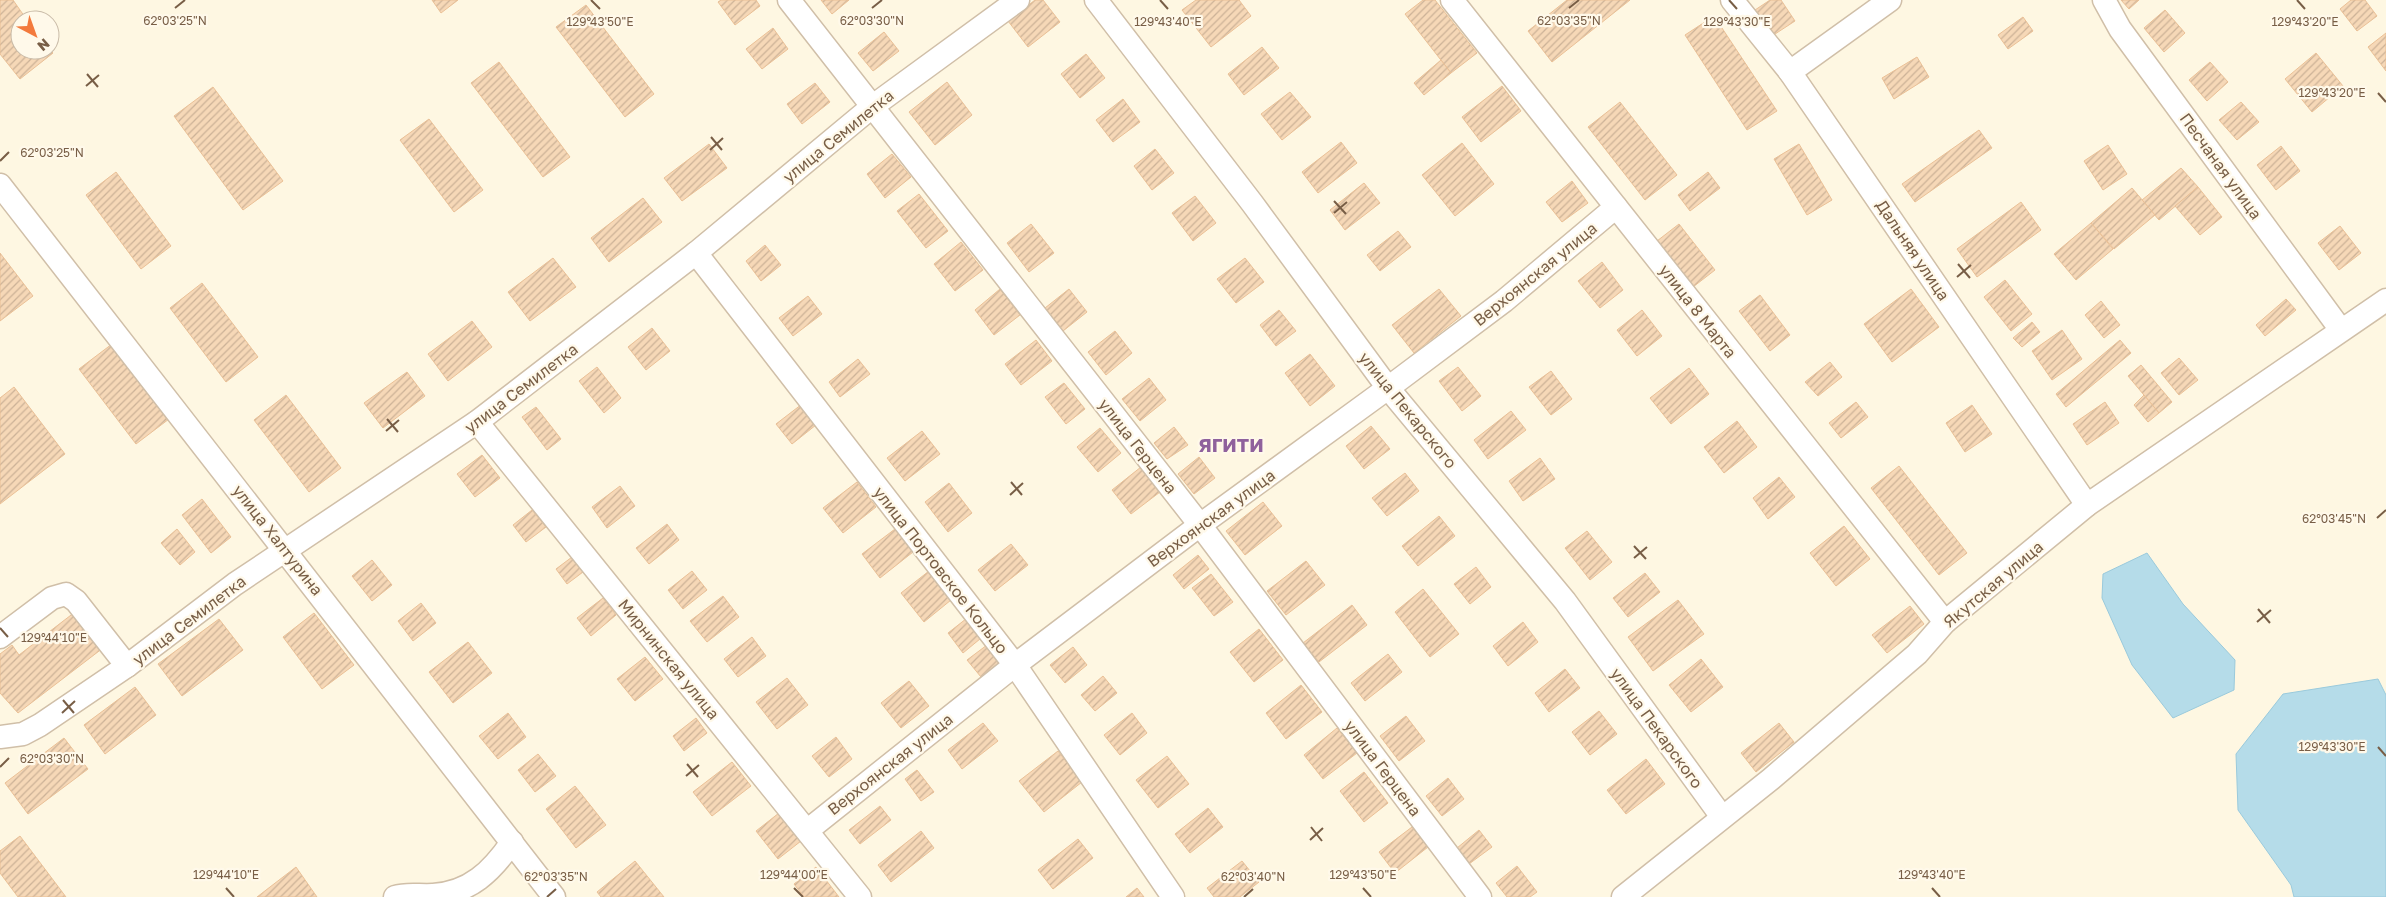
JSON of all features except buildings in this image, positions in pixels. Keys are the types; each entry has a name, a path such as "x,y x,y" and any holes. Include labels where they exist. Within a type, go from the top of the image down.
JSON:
{"street":[{"name":"улица Герцена","path":"790,0 1200,525 1480,897"},
{"name":"улица Семилетка","path":"0,737 23,734 40,726 126,666 235,584 477,422 696,254 873,106 1018,0"},
{"name":"улица Пекарского","path":"1096,0 1252,203 1388,388 1565,601 1722,817"},
{"name":"улица 8 Марта","path":"1452,0 1945,622"},
{"name":"Дальняя улица","path":"1732,0 1790,72 2087,505"},
{"path":"1790,72 1890,0"},
{"name":"Песчаная улица","path":"2104,0 2120,29 2341,330"},
{"name":"улица Халтурина","path":"0,185 554,897"},
{"name":"Верхоянская улица","path":"808,830 1015,665 1200,525 1504,301 1616,207"},
{"name":"улица Портовское Кольцо","path":"696,254 1015,665 1172,897"},
{"name":"Якутская улица","path":"1622,897 1771,779 1917,654 1945,622 2087,505 2386,300"},
{"name":"Мирнинская улица","path":"477,422 808,830 860,897"},
{"path":"0,637 52,598 66,594 76,601 126,666"},
{"path":"395,897 449,894 464,889 482,878 497,863 512,842"}],"water":[{"path":"2147,553 2183,604 2235,660 2234,690 2173,718 2132,665 2102,598 2103,574"},
{"path":"2378,679 2386,695 2386,897 2294,897 2291,885 2238,810 2236,754 2283,694"}],"district":[{"name":"ЯГИТИ","path":"1231,445"}]}
